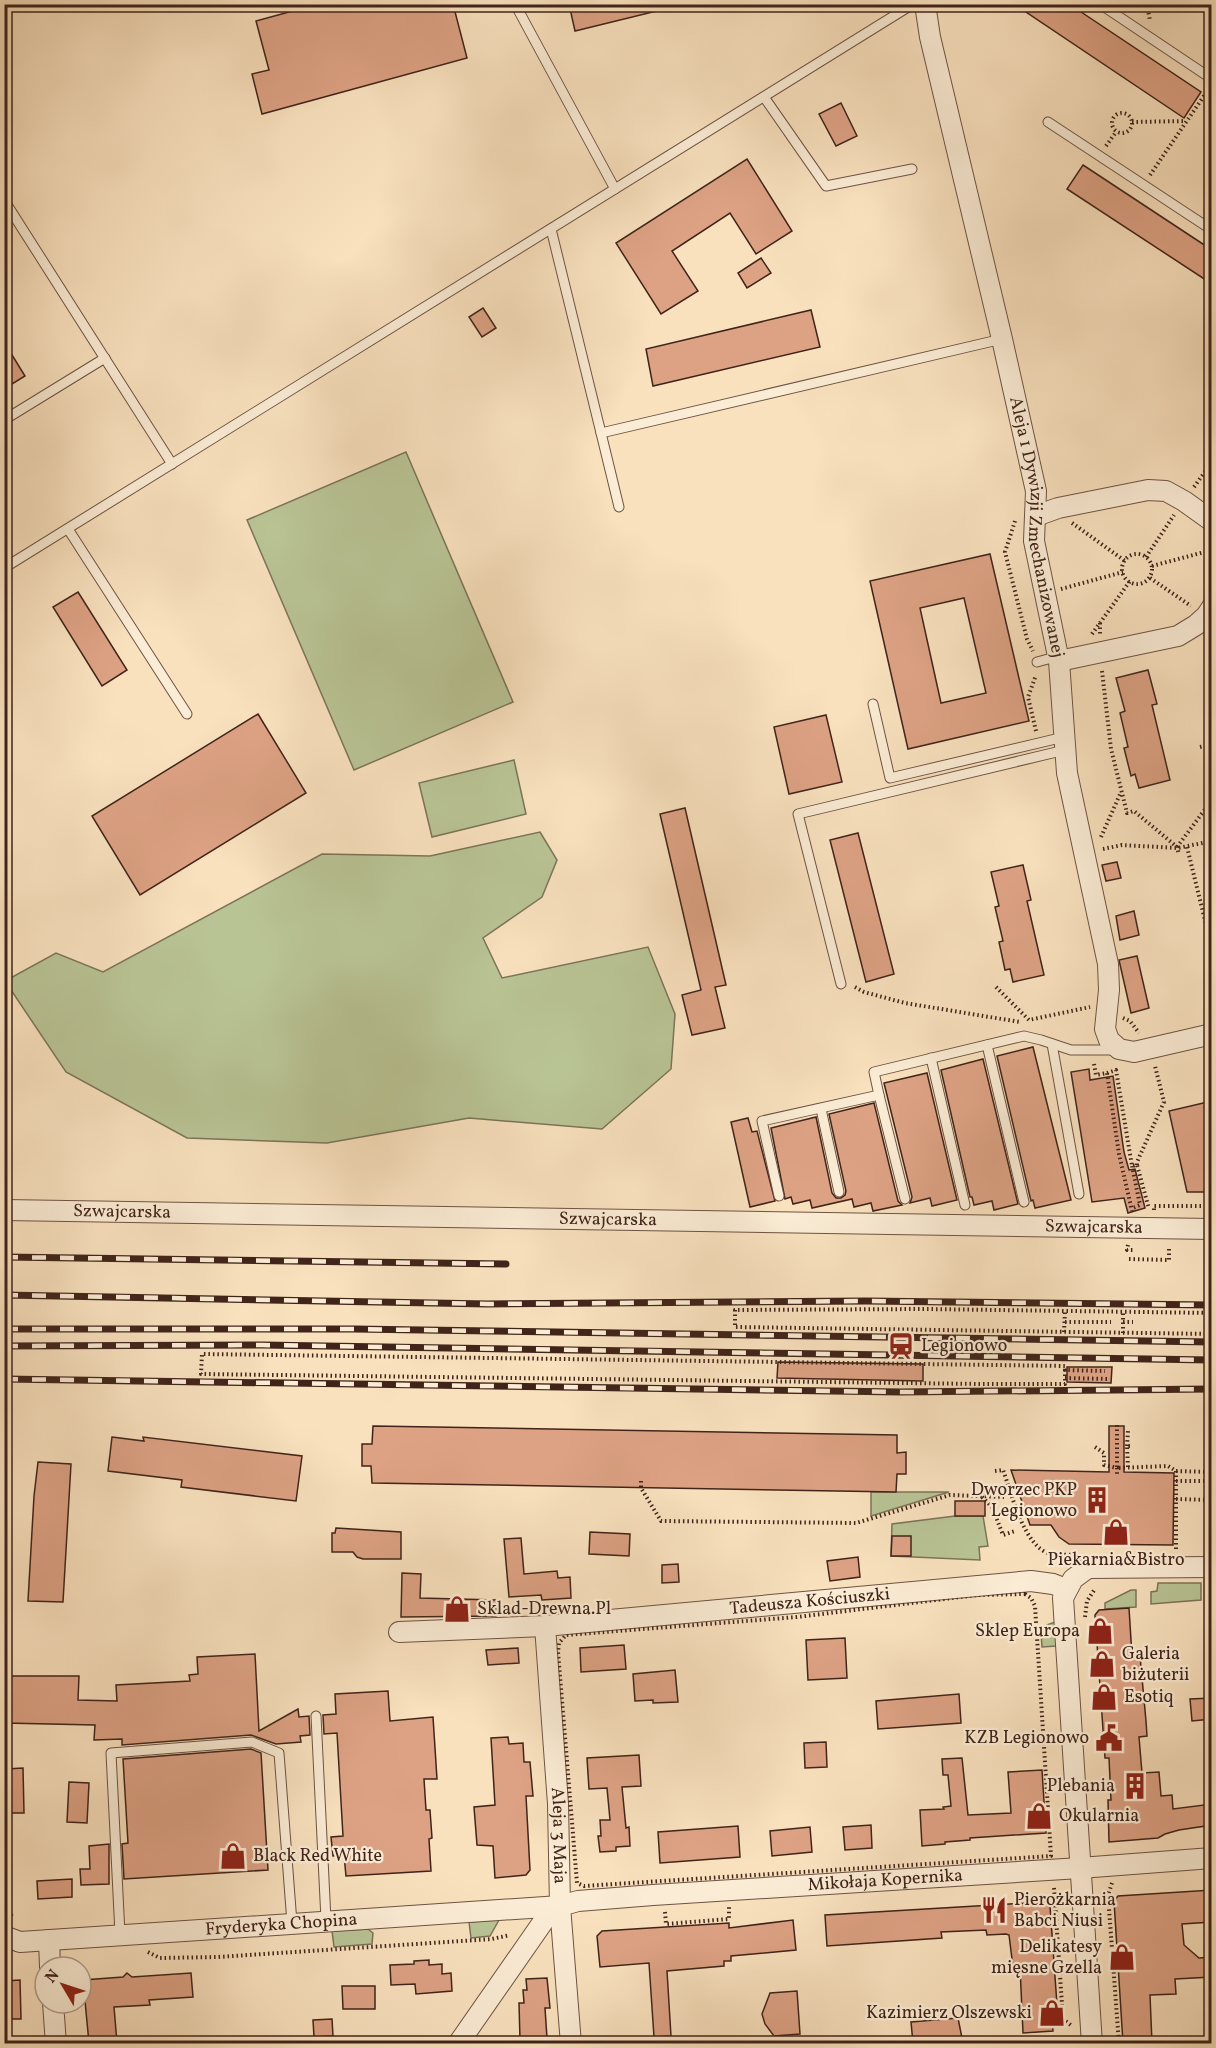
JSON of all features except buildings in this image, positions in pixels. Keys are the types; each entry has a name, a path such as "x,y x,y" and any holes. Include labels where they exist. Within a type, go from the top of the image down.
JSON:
{"street":[{"name":"Aleja 1 Dywizji Zmechanizowanej","path":"925,4 930,37 1036,491 1034,541 1065,658 1066,773 1089,853 1108,964 1109,990 1105,1029 1109,1040 1119,1050"},
{"path":"1036,516 1058,508 1148,490 1166,491 1212,521"},
{"path":"1065,658 1178,636 1197,625 1209,612"},
{"path":"1119,1050 1134,1052 1212,1034"},
{"name":"Szwajcarska","path":"4,1210 1212,1229"},
{"path":"1084,2038 1080,1868 1062,1615 1063,1598 1066,1589 1077,1575 1094,1568 1212,1567"},
{"name":"Tadeusza Kościuszki","path":"399,1632 545,1626 1031,1581 1053,1584 1066,1589"},
{"name":"Aleja 3 Maja","path":"545,1626 558,1804 560,1906 571,2043"},
{"name":"Mikołaja Kopernika","path":"560,1906 578,1901 653,1895 1212,1858"},
{"path":"458,2043 544,1919 560,1906"},
{"name":"Fryderyka Chopina","path":"4,1936 20,1942 560,1906"},
{"path":"49,1940 50,1955"},
{"path":"54,2015 56,2043"}],"lane":[{"path":"515,4 615,189"},
{"path":"4,568 913,4"},
{"path":"1100,4 1210,83"},
{"path":"764,97 826,186 912,169"},
{"path":"1048,122 1212,230"},
{"path":"4,200 172,464"},
{"path":"551,229 619,507"},
{"path":"601,433 1002,339"},
{"path":"4,420 105,357"},
{"path":"68,529 187,714"},
{"path":"1037,662 1065,658"},
{"path":"873,704 890,778 1065,744"},
{"path":"841,984 798,814 1065,744"},
{"path":"905,1199 874,1072 1024,1036 1081,1051 1119,1050"},
{"path":"1052,1044 1079,1194"},
{"path":"987,1045 1024,1202"},
{"path":"931,1058 965,1205"},
{"path":"779,1196 762,1121 879,1095"},
{"path":"821,1109 840,1192"},
{"path":"316,1716 326,1920"},
{"path":"120,1934 111,1753 252,1742 279,1753 292,1923"}],"path":[{"path":"1146,181 1210,83"},
{"path":"1117,114 1126,114 1132,122 1131,128 1126,133 1116,132 1111,122 1117,114"},
{"path":"1132,122 1187,121"},
{"path":"1102,152 1116,132"},
{"path":"1212,387 1212,443"},
{"path":"1058,508 1060,515 1125,561"},
{"path":"1152,566 1212,549"},
{"path":"1005,552 1027,639 1035,653 1039,670 1028,697 1037,734"},
{"path":"1132,555 1142,555 1149,559 1152,566 1150,578 1138,584 1130,582 1123,572 1125,561 1132,555"},
{"path":"1046,593 1123,572"},
{"path":"1150,578 1209,612"},
{"path":"1065,658 1130,582"},
{"path":"1100,653 1111,749 1127,813 1134,811 1178,848 1179,855"},
{"path":"1200,747 1212,744"},
{"path":"1089,853 1121,791"},
{"path":"1178,848 1212,800"},
{"path":"1089,853 1122,845 1178,848 1212,841"},
{"path":"1187,847 1212,949"},
{"path":"855,987 864,992 905,1004 1029,1023 1029,1020 1096,1006"},
{"path":"996,987 1029,1020"},
{"path":"1148,1061 1156,1067 1164,1102 1137,1162 1150,1214 1154,1214 1154,1206 1212,1206"},
{"path":"1094,1064 1096,1075 1107,1072 1116,1070 1140,1205 1132,1210 1119,1154 1107,1072"},
{"path":"1132,1166 1137,1165"},
{"path":"1129,1259 1169,1260 1169,1249 1161,1249"},
{"path":"1212,1313 735,1310 735,1327 1212,1334"},
{"path":"1064,1332 1065,1311"},
{"path":"1123,1311 1123,1333"},
{"path":"1065,1322 1111,1322"},
{"path":"1123,1322 1132,1322"},
{"path":"202,1354 1065,1366 1065,1370 1065,1384 902,1384 201,1374 202,1354"},
{"path":"1065,1370 1105,1371"},
{"path":"1065,1378 1110,1379"},
{"path":"1116,1425 1116,1476"},
{"path":"1128,1431 1130,1446 1128,1467"},
{"path":"1095,1447 1104,1454 1104,1465 1168,1466 1176,1471 1212,1472"},
{"path":"995,1471 1003,1470 1027,1534 1036,1545 1050,1554 1083,1555"},
{"path":"1172,1555 1177,1555 1176,1471"},
{"path":"641,1480 641,1488 661,1521 855,1523 950,1496 1004,1497"},
{"path":"1176,1481 1212,1481"},
{"path":"982,1496 992,1507 1003,1535 1015,1531"},
{"path":"1176,1500 1212,1500"},
{"path":"1086,1625 1087,1601 1097,1587"},
{"path":"574,1863 558,1652 560,1643 566,1635 797,1617 977,1595 1025,1594 1031,1598 1035,1606 1051,1856 601,1885"},
{"path":"1112,1880 1108,1895 1119,2043"},
{"path":"1054,1882 1063,2019 1084,2038"},
{"path":"655,1909 665,1909 666,1924 729,1919 728,1904 740,1904"},
{"path":"146,1952 159,1958 218,1957 492,1940 510,1935"}],"green space":[{"path":"406,452 513,702 354,770 247,520"},
{"path":"514,760 526,814 432,837 419,783"},
{"path":"540,832 557,860 542,897 483,938 502,978 648,947 675,1014 671,1069 602,1129 469,1118 327,1143 187,1138 66,1072 5,981 56,953 103,972 322,854 430,856"},
{"path":"871,1492 949,1492 871,1516"},
{"path":"955,1516 983,1516 988,1546 979,1547 980,1560 891,1556 892,1524"},
{"path":"1158,1583 1201,1583 1201,1600 1151,1604 1151,1592 1157,1591"},
{"path":"1131,1590 1136,1590 1136,1607 1105,1609 1105,1603"},
{"path":"1055,1622 1056,1646 1042,1647 1041,1632 1047,1625"},
{"path":"499,1920 490,1936 471,1938 469,1922"},
{"path":"368,1929 373,1933 372,1944 334,1947 332,1931"}],"railway":[{"path":"4,1257 506,1264"},
{"path":"4,1295 488,1304 866,1301 1212,1305"},
{"path":"4,1329 354,1329 1212,1342"},
{"path":"4,1346 262,1345 1212,1360"},
{"path":"4,1379 901,1392 1212,1389"}],"place":[{"name":"Legionowo","path":"901,1346"},
{"name":"Dworzec PKP Legionowo","path":"1097,1500"},
{"name":"Piekarnia&Bistro","path":"1116,1532"},
{"name":"Sklad-Drewna.Pl","path":"457,1609"},
{"name":"Sklep Europa","path":"1100,1631"},
{"name":"Galeria biżuterii","path":"1102,1664"},
{"name":"Esotiq","path":"1104,1697"},
{"name":"KZB Legionowo","path":"1109,1738"},
{"name":"Plebania","path":"1135,1786"},
{"name":"Okularnia","path":"1039,1816"},
{"name":"Black Red White","path":"233,1856"},
{"name":"Pierożkarnia Babci Niusi","path":"994,1910"},
{"name":"Delikatesy mięsne Gzella","path":"1122,1957"},
{"name":"Kazimierz Olszewski","path":"1052,2013"}]}
